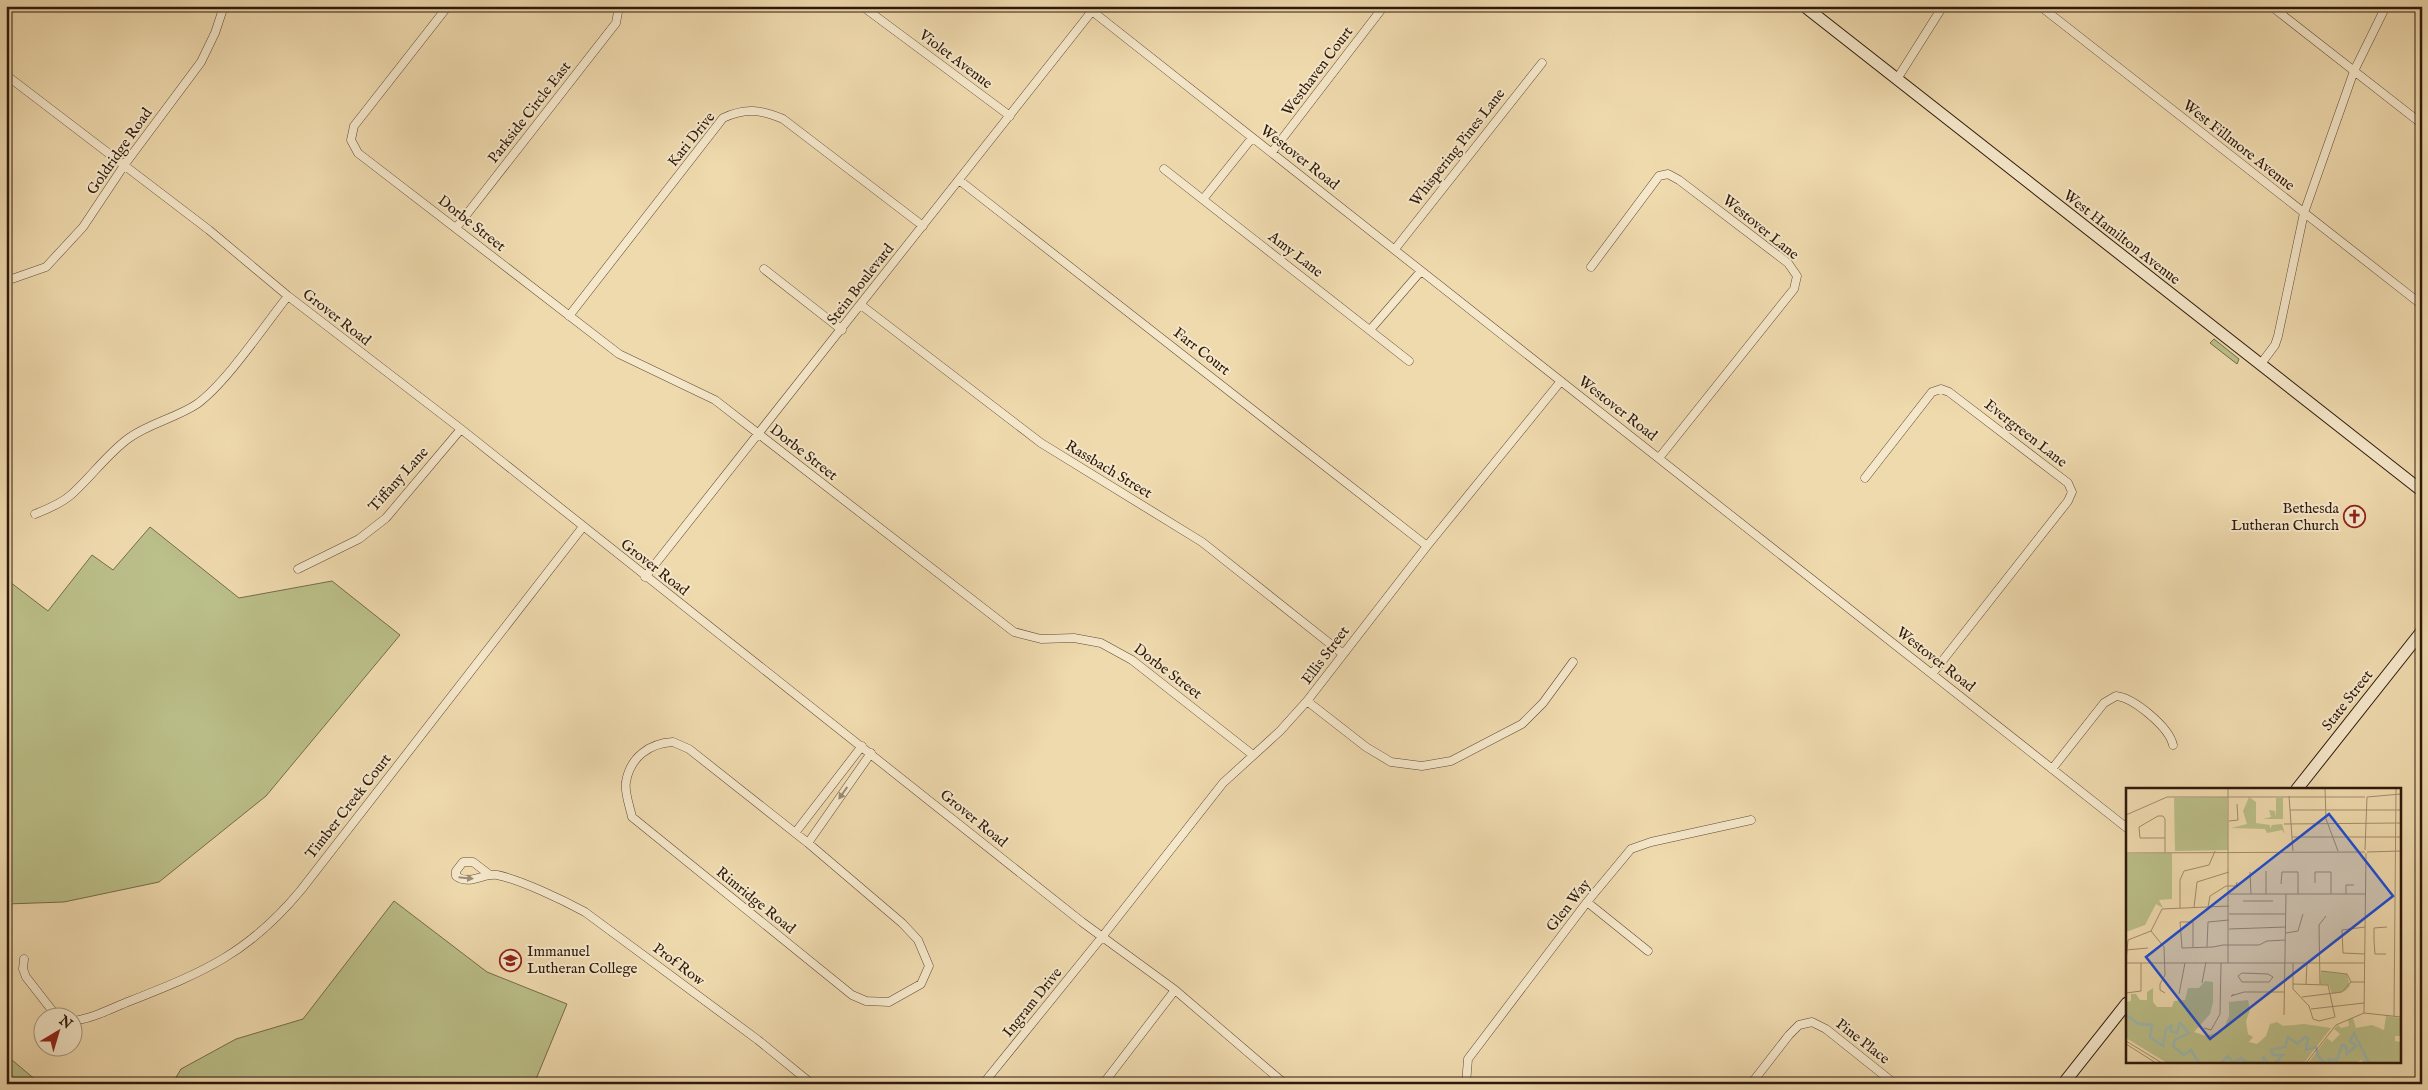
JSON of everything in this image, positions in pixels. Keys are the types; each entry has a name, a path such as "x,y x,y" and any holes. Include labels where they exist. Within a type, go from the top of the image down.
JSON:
{"street":[{"name":"Goldridge Road","path":"6,281 46,267 83,227 125,164 201,62 215,33 224,6"},
{"name":"Dorbe Street","path":"448,6 354,126 351,140 358,153 619,354 715,400 1014,632 1041,639 1074,638 1101,643 1132,660 1253,755"},
{"name":"Violet Avenue","path":"862,6 1010,116"},
{"name":"Westhaven Court","path":"1272,152 1384,6"},
{"name":"West Hamilton Avenue","path":"1804,6 2422,492"},
{"path":"1897,79 1943,6"},
{"name":"West Fillmore Avenue","path":"2040,6 2422,305"},
{"path":"2272,6 2422,124"},
{"path":"2260,365 2275,344 2278,336 2304,213 2354,71 2386,6"},
{"name":"Parkside Circle East","path":"456,228 616,23 617,9"},
{"name":"Stein Boulevard","path":"645,577 1094,9"},
{"name":"Westover Road","path":"1094,9 1252,138 2126,827"},
{"name":"Whispering Pines Lane","path":"1395,249 1542,62"},
{"name":"Grover Road","path":"6,75 125,164 288,296 461,429 582,528 872,753 1102,938 1175,990 1285,1084"},
{"name":"Kari Drive","path":"569,316 723,118 736,112 750,109 765,111 783,119 923,226"},
{"path":"1204,198 1252,138"},
{"name":"Amy Lane","path":"1164,169 1204,198 1410,361"},
{"name":"Westover Lane","path":"1591,267 1659,176 1668,174 1679,180 1788,263 1797,276 1794,289 1659,458"},
{"name":"Farr Court","path":"959,180 1426,546"},
{"path":"764,269 842,330"},
{"path":"1370,330 1421,270"},
{"path":"35,514 52,507 71,495 96,468 130,437 183,413 200,402 230,369 288,296"},
{"name":"Rassbach Street","path":"861,305 1041,443 1202,542 1343,654"},
{"name":"Ellis Street","path":"1102,938 1222,783 1280,731 1307,701 1426,546 1560,381"},
{"name":"Evergreen Lane","path":"1865,478 1932,392 1940,389 1950,392 2068,483 2072,492 2068,501 1932,674"},
{"name":"Tiffany Lane","path":"298,569 359,539 386,518 461,429"},
{"name":"Timber Creek Court","path":"82,1017 183,980 209,968 269,926 301,890 582,528"},
{"name":"State Street","path":"2298,788 2422,631"},
{"path":"1307,701 1343,730 1391,762 1422,766 1451,761 1522,724 1543,703 1573,662"},
{"path":"2052,769 2104,702 2116,696 2130,700 2165,728 2171,736 2173,745"},
{"name":"Rimridge Road","path":"673,742 688,749 795,833 902,923 918,940 929,966 921,984 889,1002 866,1001 852,995 632,817 625,783 632,767 644,750 658,743 673,742"},
{"path":"795,833 862,746"},
{"path":"808,843 872,753"},
{"name":"Glen Way","path":"1466,1084 1468,1059 1587,902 1631,849 1651,842 1751,820"},
{"name":"Prof Row","path":"490,875 506,877 560,899 585,912 758,1040 812,1084"},
{"path":"1587,902 1648,951"},
{"name":"Ingram Drive","path":"983,1084 1102,938"},
{"path":"24,959 23,970 26,977 50,1008"},
{"path":"1103,1084 1175,990"},
{"path":"2063,1084 2126,1004"},
{"name":"Pine Place","path":"1751,1084 1789,1035 1799,1025 1812,1022 1826,1029 1895,1084"}],"green space":[{"path":"2214,339 2239,359 2237,364 2210,343"},
{"path":"150,527 239,598 332,581 400,635 266,796 159,882 64,902 6,904 6,579 48,611 92,555 113,570"},
{"path":"394,901 487,972 567,1004 534,1084 172,1084 181,1069 236,1039 303,1019"},
{"path":"6,1055 37,1081 45,1084 6,1084"}],"place":[{"name":"Bethesda Lutheran Church","path":"2355,517"},
{"name":"Immanuel Lutheran College","path":"511,960"}]}
